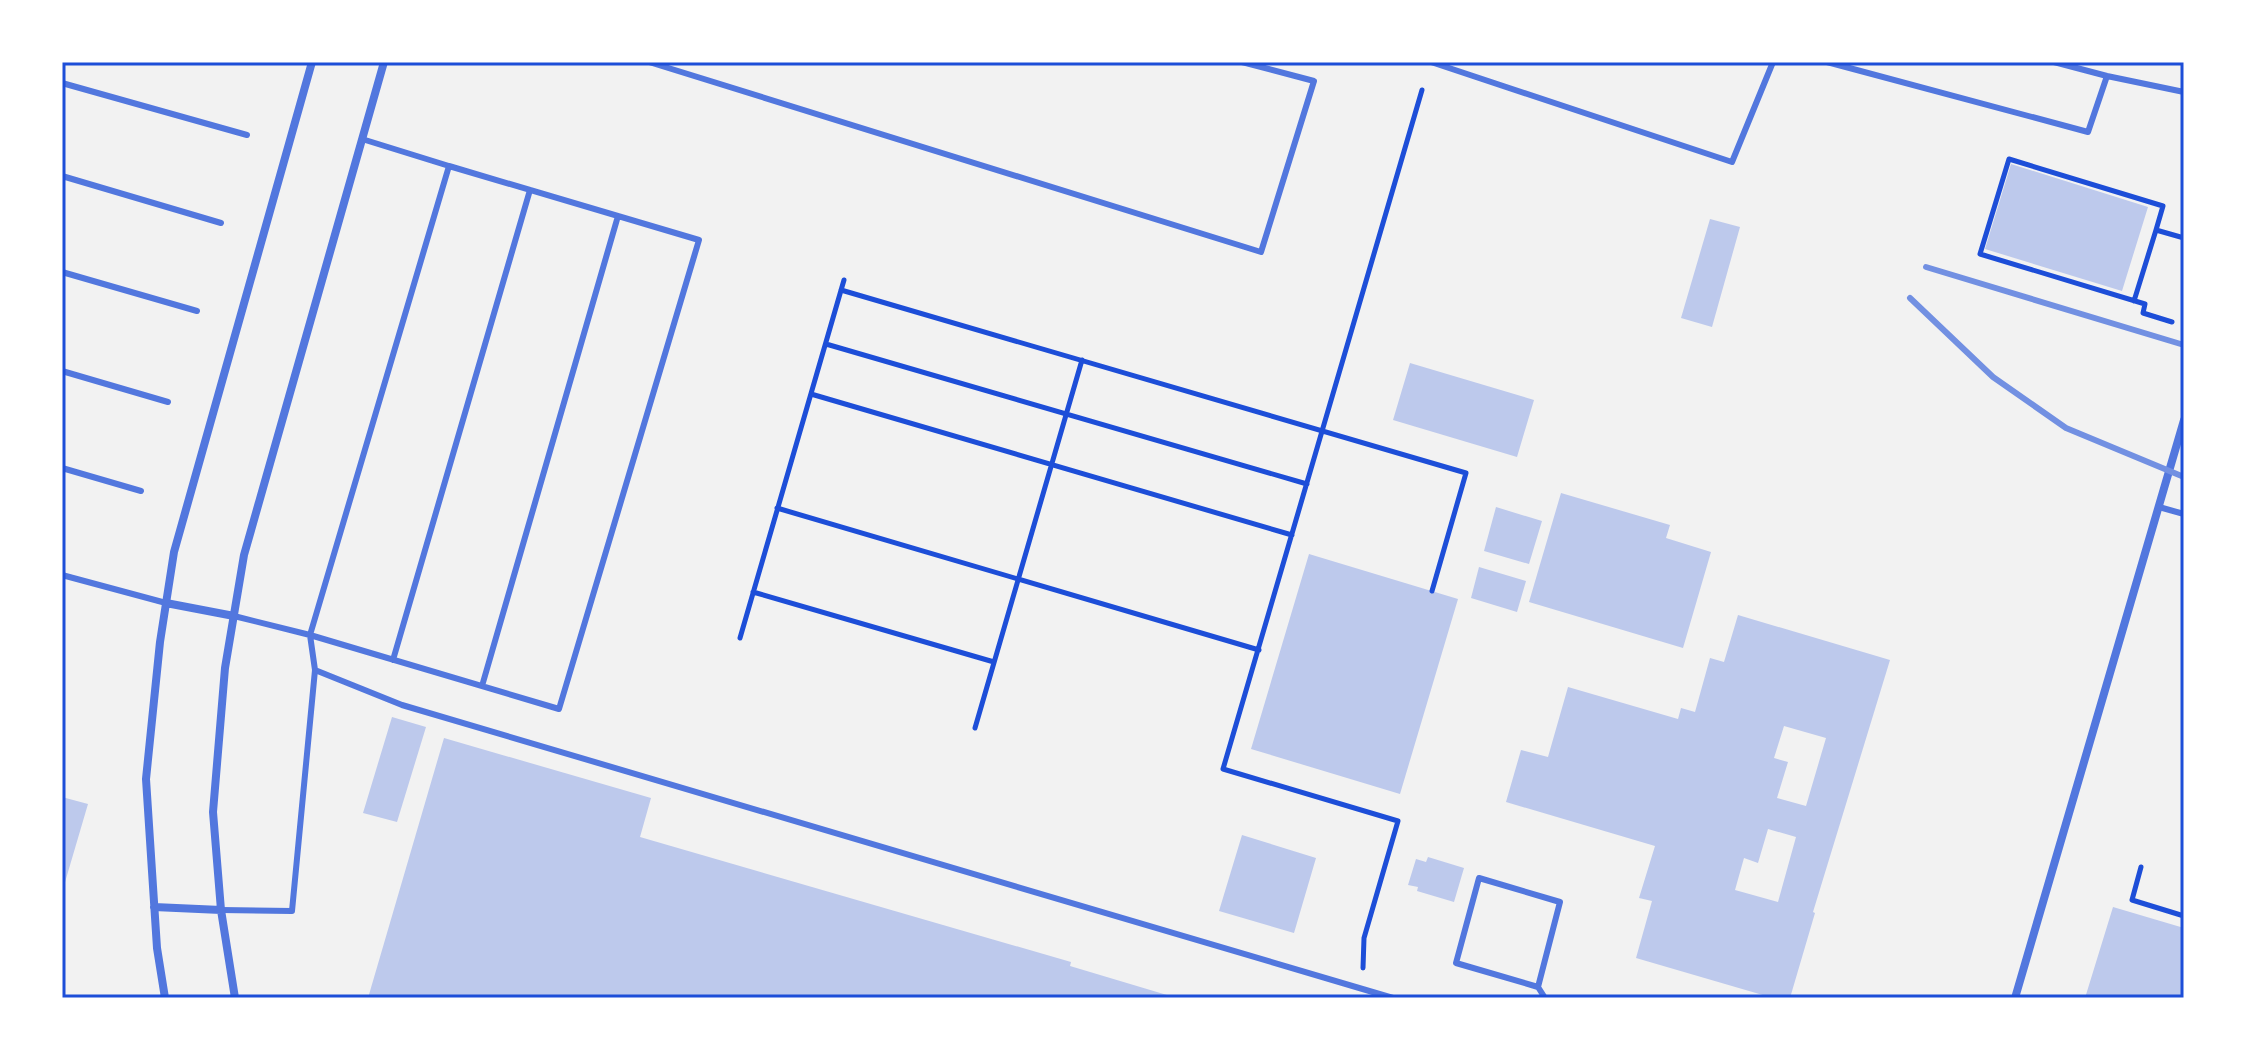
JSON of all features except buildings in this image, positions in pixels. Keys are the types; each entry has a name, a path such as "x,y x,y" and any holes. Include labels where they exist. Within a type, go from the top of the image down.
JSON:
{"street":[{"path":"165,998 157,948 146,779 174,552 312,62"},
{"path":"235,998 221,910 213,812 225,668 244,555 384,62"},
{"path":"2015,998 2184,420"},
{"path":"166,603 234,616"},
{"path":"154,907 221,910"}],"lane":[{"path":"649,62 1261,252 1314,81 1242,62"},
{"path":"1431,62 1732,162 1773,62"},
{"path":"1827,62 2088,132 2107,76"},
{"path":"2054,62 2184,92"},
{"path":"62,83 247,135"},
{"path":"234,616 310,635 559,709 699,240 362,139"},
{"path":"221,910 292,911 315,670 310,635 449,166"},
{"path":"62,176 221,223"},
{"path":"393,660 530,190"},
{"path":"482,686 618,216"},
{"path":"62,272 197,311"},
{"path":"62,371 168,402"},
{"path":"62,468 141,491"},
{"path":"2159,507 2184,514"},
{"path":"62,573 166,603"},
{"path":"315,670 402,705 1393,998"},
{"path":"1538,987 1560,902 1479,878 1456,963 1538,987 1545,998"}],"path":[{"path":"1361,989 1364,938 1398,821 1223,769 1422,90"},
{"path":"2134,301 2163,206 2009,159 1980,254 2134,301 2145,304 2143,313 2172,322"},
{"path":"2156,230 2184,238"},
{"path":"740,638 844,280"},
{"path":"841,290 1466,473 1432,591"},
{"path":"826,344 1307,484"},
{"path":"975,728 1082,360"},
{"path":"811,394 1292,535"},
{"path":"777,508 1259,650"},
{"path":"753,592 994,662"},
{"path":"2141,867 2132,900 2184,916"}],"railway":[{"path":"1926,267 2184,345"},
{"path":"1910,298 1993,377 2066,428 2184,477"}]}
